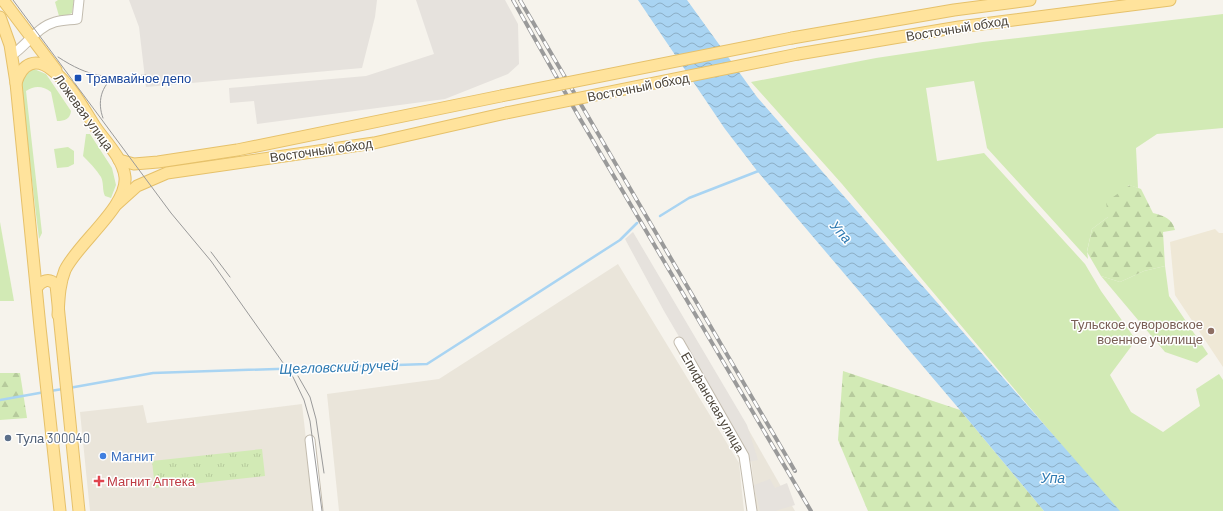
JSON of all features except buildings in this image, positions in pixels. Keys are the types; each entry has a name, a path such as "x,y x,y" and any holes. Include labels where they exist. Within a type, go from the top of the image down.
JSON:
{"main road":[{"path":"3,0 32,36 61,76"},
{"name":"Восточный обход","path":"119,160 134,164 158,162 237,150 792,38 954,10 1030,0"},
{"name":"Восточный обход","path":"117,204 137,186 167,173 374,143 506,113 798,54 958,27 1170,0"},
{"path":"0,17 6,31 12,55 16,83 60,511"},
{"name":"Ложевая улица","path":"16,83 24,68 37,63 46,65 61,76 119,160 125,177 124,188 117,204 74,255 66,270 59,292 58,315"},
{"name":"Ложевая улица","path":"37,287 42,282 48,280 56,285 79,511"},
{"path":"51,426 57,432 60,432 70,426"}],"street":[{"path":"12,55 25,46 32,36 55,22 77,19 79,0"},
{"name":"Епифанская улица","path":"679,342 744,456 752,511"},
{"path":"310,440 318,511"}],"shaded area":[{"path":"129,0 377,0 375,17 362,68 146,87 139,27"},
{"path":"416,0 505,0 518,24 519,64 508,74 445,99 257,124 254,101 230,103 229,88 366,76 434,54"},
{"name":"Тульское суворовское военное училище","path":"1215,229 1219,233 1223,233 1223,367 1175,295 1170,242"},
{"path":"633,232 747,425 758,460 747,462 746,451 664,311 625,239"},
{"path":"618,264 739,463 744,511 339,511 327,394 439,379"},
{"path":"302,404 314,511 90,511 80,412 143,405 147,423"},
{"path":"747,427 795,511 757,511"},
{"path":"770,479 775,488 787,483 795,505 775,511 760,511 754,485"}],"green space":[{"path":"58,0 74,0 72,13 59,16 55,2"},
{"path":"1223,14 1223,128 1157,134 1136,148 1138,188 1129,185 1108,217 1092,229 1087,251 1088,259 987,148 974,81 926,88 937,161 984,153 1085,264 1101,291 1136,340 1110,375 1131,412 1163,432 1200,406 1196,389 1219,374 1223,380 1223,511 1117,511 842,184 751,82 876,58 983,42"},
{"path":"34,69 46,74 71,111 70,116 67,119 57,121 51,92 45,88 39,87 26,91 42,233 39,239 20,81 26,73"},
{"path":"86,134 90,134 112,168 116,185 111,198 105,196 101,177 95,168 83,156"},
{"path":"68,147 74,151 74,164 68,167 57,168 54,149"},
{"path":"1130,185 1141,189 1153,213 1170,220 1175,230 1163,232 1165,266 1144,271 1120,282 1101,276 1087,252 1092,229 1108,217 1106,202"},
{"path":"0,222 14,301 0,301"},
{"path":"1165,266 1169,296 1208,354 1197,363 1165,352 1101,276 1120,282 1144,271"},
{"path":"843,371 960,410 1044,511 868,511 838,440"},
{"path":"0,373 20,373 27,418 0,420"},
{"path":"262,449 265,476 155,488 152,461"}],"water":[{"name":"Упа","path":"638,0 687,0 757,97 1120,511 1044,511 758,172 725,129"}],"waterway":[{"name":"Щегловский ручей","path":"660,216 689,198 761,170"},
{"name":"Щегловский ручей","path":"69,388 153,373 427,364 620,240 637,223"},
{"name":"Щегловский ручей","path":"50,391 63,389"},
{"name":"Щегловский ручей","path":"0,400 45,392"}],"tram line":[{"path":"13,0 171,213 211,261 293,377 304,400 310,421 322,511"},
{"path":"58,57 69,64 90,73 110,77 145,75"},
{"path":"103,118 100,106 103,89 115,76"},
{"path":"211,252 230,277"},
{"path":"298,376 310,397 316,419 324,473"}],"railway":[{"path":"513,0 579,117 811,511"},
{"path":"520,0 795,471"}],"place":[{"name":"Трамвайное депо","path":"78,78"},
{"name":"Тульское суворовское военное училище","path":"1211,331"},
{"name":"Тула 300040","path":"8,438"},
{"name":"Магнит","path":"103,456"},
{"name":"Магнит Аптека","path":"99,481"}]}
